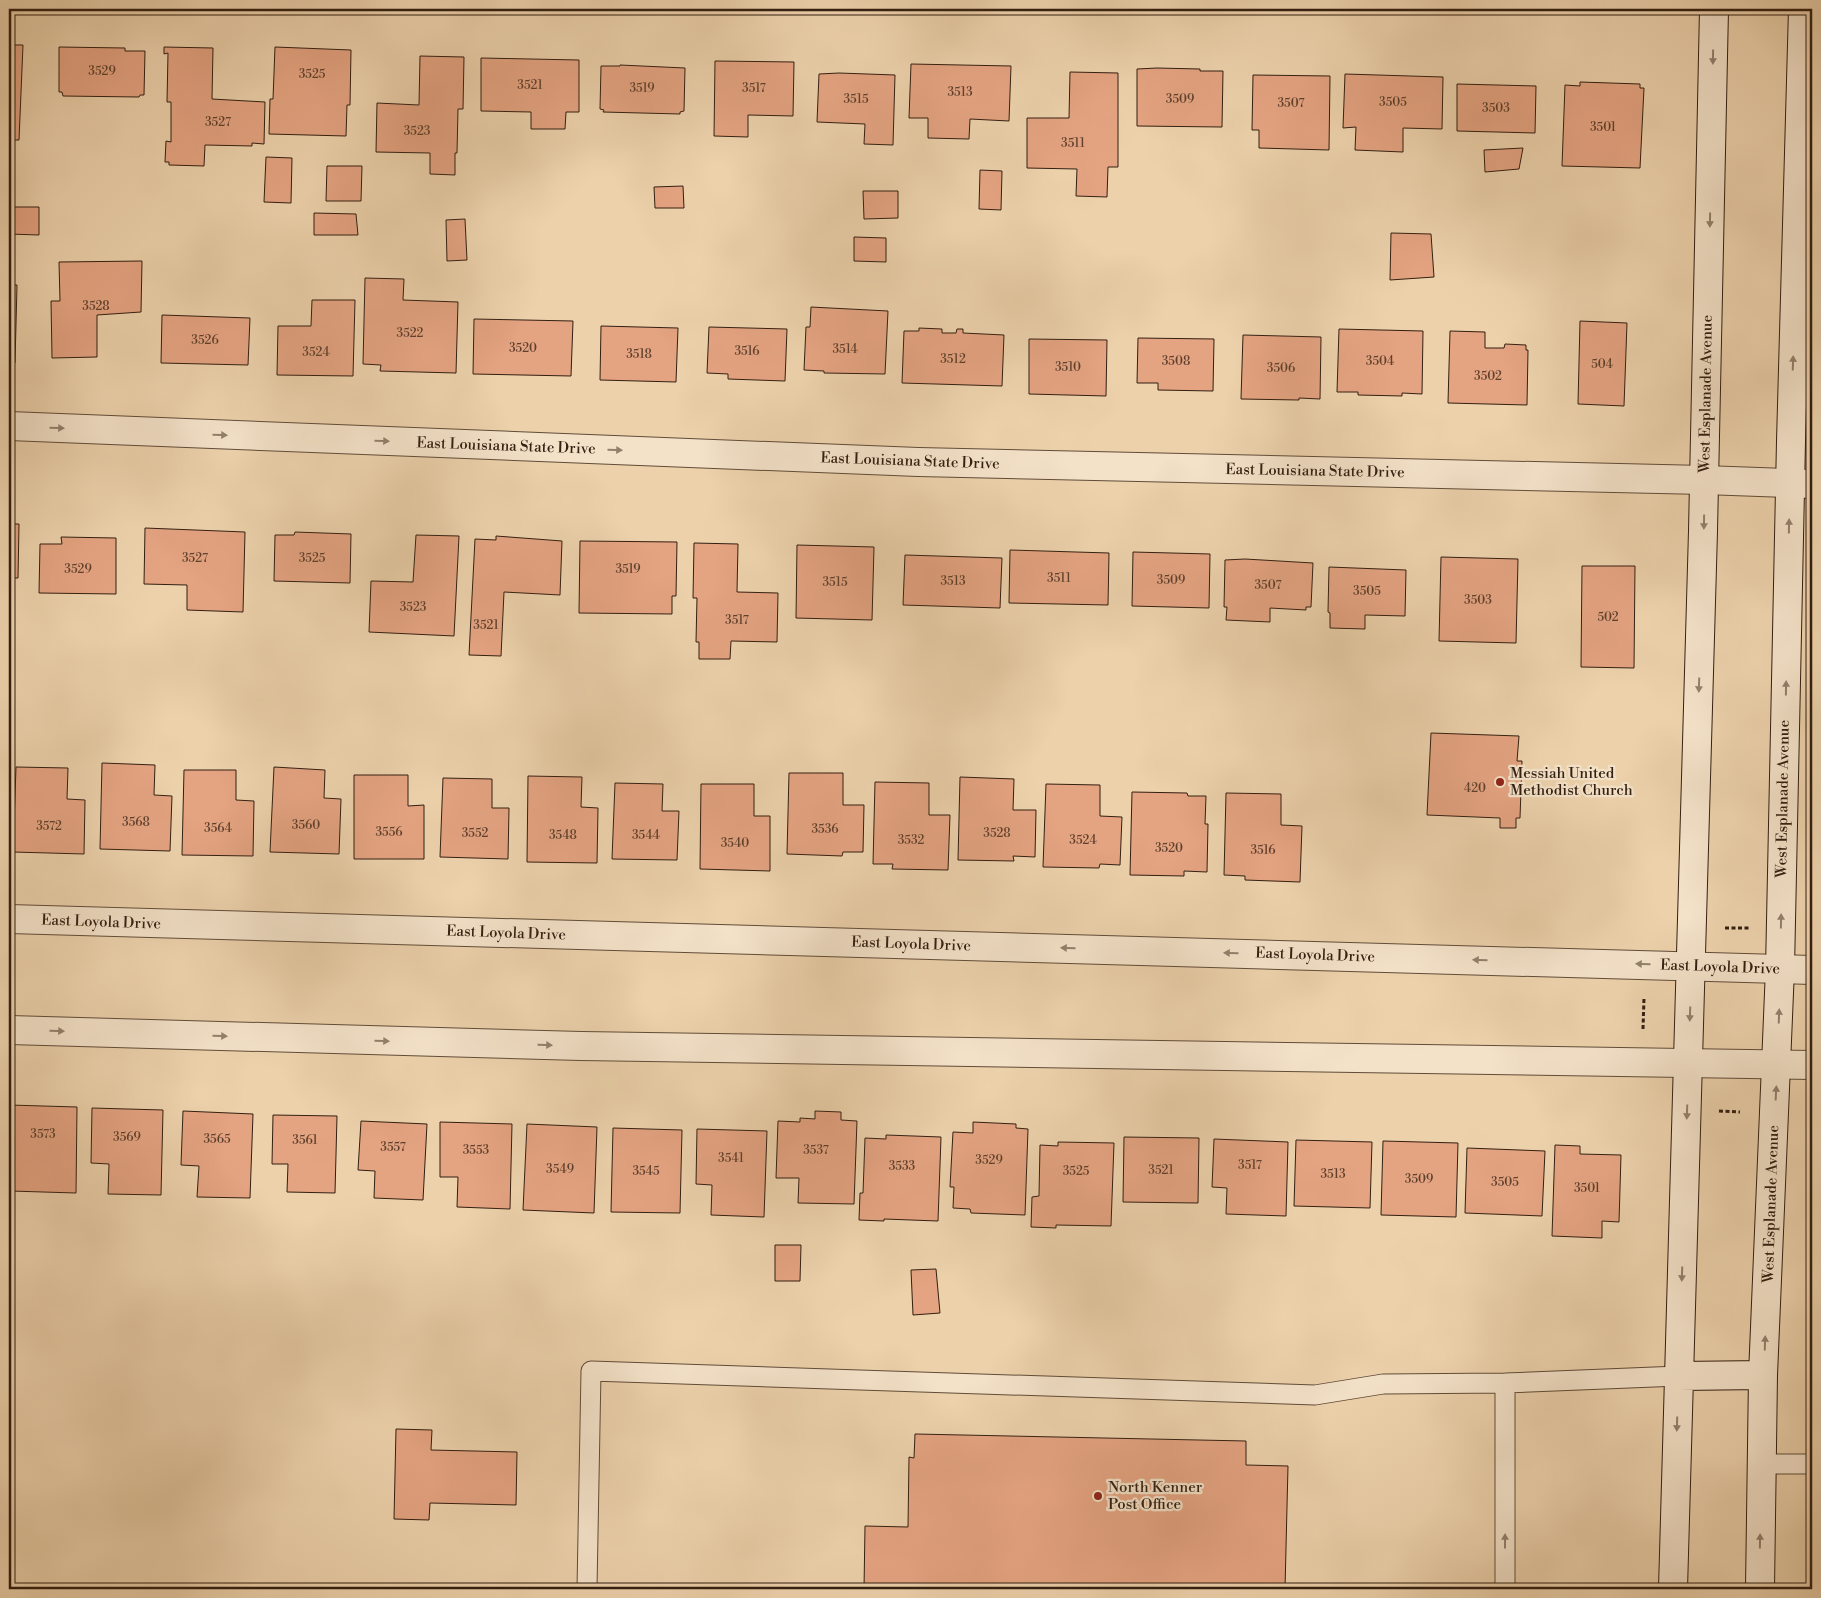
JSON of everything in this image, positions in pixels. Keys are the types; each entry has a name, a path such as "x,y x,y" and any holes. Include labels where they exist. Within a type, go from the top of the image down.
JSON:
{"street":[{"name":"West Esplanade Avenue","path":"1673,1589 1692,966 1714,9"},
{"name":"West Esplanade Avenue","path":"1760,1589 1763,1376 1801,484 1802,9"},
{"name":"East Louisiana State Drive","path":"9,426 918,462 1704,480 1801,484"},
{"name":"East Loyola Drive","path":"9,919 1812,970"},
{"path":"9,1030 591,1046 1812,1064"},
{"path":"1679,1376 1763,1376"}],"lane":[{"path":"587,1589 591,1371 1315,1395 1383,1384 1505,1383 1679,1376"},
{"path":"1505,1383 1505,1589"},
{"path":"1762,1464 1812,1464"}],"path":[{"path":"1722,928 1752,928"},
{"path":"1643,1033 1644,996"},
{"path":"1712,1111 1741,1112"}],"building":[{"path":"9,45 23,45 19,140 9,140"},
{"path":"59,47 125,48 125,51 145,51 144,95 139,97 63,96 62,92 59,92"},
{"path":"164,47 213,48 212,99 265,102 264,144 252,143 252,146 205,145 204,166 169,165 169,162 165,162 166,141 171,142 171,102 167,102 168,53 164,54"},
{"path":"275,47 351,50 350,105 347,105 346,136 269,134 270,99 273,99"},
{"path":"420,56 464,57 463,109 458,109 455,175 430,174 430,153 376,152 377,103 419,105"},
{"path":"481,58 579,60 579,112 566,112 565,129 531,129 531,112 481,111"},
{"path":"715,61 794,62 793,116 748,115 748,137 714,136"},
{"path":"911,64 1011,66 1009,121 970,119 969,139 928,138 928,118 909,118"},
{"path":"601,66 685,68 684,111 680,112 680,114 603,112 604,110 600,109"},
{"path":"1137,69 1223,71 1222,127 1137,126"},
{"path":"1070,72 1118,73 1118,167 1108,167 1107,197 1076,196 1077,169 1027,168 1027,118 1069,118"},
{"path":"819,74 895,75 893,145 864,144 865,124 817,122"},
{"path":"1345,74 1443,77 1442,129 1403,128 1403,152 1355,150 1356,127 1343,128"},
{"path":"1253,75 1330,76 1329,150 1259,148 1259,130 1252,130"},
{"path":"1580,82 1640,84 1640,88 1644,88 1640,168 1562,166 1565,85 1580,86"},
{"path":"1457,84 1536,86 1535,133 1457,131"},
{"path":"1523,148 1519,169 1485,172 1484,150"},
{"path":"266,157 292,158 291,203 264,202"},
{"path":"327,166 362,166 361,201 326,201"},
{"path":"980,170 1002,171 1001,210 979,209"},
{"path":"683,186 684,208 655,208 654,187"},
{"path":"863,191 898,191 898,218 864,219"},
{"path":"9,207 39,207 39,235 9,234"},
{"path":"314,213 356,214 358,235 314,235"},
{"path":"465,219 467,260 447,261 446,220"},
{"path":"1391,233 1431,234 1434,277 1390,280"},
{"path":"854,237 886,238 886,262 854,261"},
{"path":"142,261 141,312 97,315 97,357 52,358 51,301 60,301 59,262"},
{"path":"365,278 404,279 403,300 458,302 456,373 380,371 381,365 363,364"},
{"path":"9,285 17,285 15,363 9,363"},
{"path":"312,300 355,300 353,376 277,375 278,326 311,326"},
{"path":"811,307 888,311 885,374 824,373 824,371 804,370 806,327 810,327"},
{"path":"162,315 250,318 248,365 161,363"},
{"path":"474,319 573,321 571,376 473,374"},
{"path":"1580,321 1627,323 1624,406 1578,404"},
{"path":"601,326 678,328 676,382 600,380"},
{"path":"709,327 787,329 785,381 728,379 728,374 707,373"},
{"path":"919,328 942,329 942,333 956,333 957,329 963,329 963,333 1004,335 1002,386 902,383 904,331 919,331"},
{"path":"1339,329 1423,331 1422,394 1402,393 1402,396 1358,395 1358,392 1337,392"},
{"path":"1450,331 1485,332 1485,348 1504,348 1505,344 1526,345 1526,350 1528,350 1527,405 1448,403"},
{"path":"1243,335 1321,337 1320,399 1241,399"},
{"path":"1138,338 1214,339 1213,391 1158,390 1158,383 1137,383"},
{"path":"1029,339 1107,340 1106,396 1029,394"},
{"path":"9,524 19,524 18,578 9,578"},
{"path":"145,528 245,532 243,612 187,610 187,585 144,584"},
{"path":"295,532 351,534 350,583 274,581 275,535 294,535"},
{"path":"416,535 459,536 454,636 369,632 371,581 413,582"},
{"path":"496,536 562,541 560,595 504,592 501,656 469,655 475,539 496,540"},
{"path":"61,537 116,538 116,594 39,593 40,544 62,544"},
{"path":"580,541 677,542 676,596 672,596 672,614 579,613"},
{"path":"694,543 738,544 737,592 778,593 777,642 731,641 730,659 699,659 699,642 696,642 697,598 693,598"},
{"path":"797,545 874,547 872,620 796,618"},
{"path":"1010,550 1109,553 1108,605 1009,603"},
{"path":"1133,552 1210,554 1209,608 1132,606"},
{"path":"905,555 1002,558 1000,608 903,605"},
{"path":"1441,557 1518,559 1516,643 1439,641"},
{"path":"1245,559 1313,563 1311,607 1306,607 1306,610 1270,608 1270,622 1226,620 1227,607 1224,607 1225,560"},
{"path":"1582,566 1635,566 1634,668 1581,667"},
{"path":"1329,567 1406,570 1405,616 1365,615 1365,629 1330,628 1330,613 1328,612"},
{"path":"1431,733 1519,736 1517,761 1522,761 1520,818 1516,818 1516,828 1500,828 1500,818 1427,815"},
{"path":"102,763 155,765 154,795 172,796 170,851 100,849"},
{"path":"16,767 68,768 67,799 85,800 84,854 13,852"},
{"path":"274,767 325,770 324,798 341,799 339,854 270,852"},
{"path":"184,770 236,770 236,800 254,801 253,856 182,855"},
{"path":"789,773 843,773 843,805 864,805 863,852 843,852 842,856 787,854"},
{"path":"354,775 408,775 408,806 424,805 424,859 354,859"},
{"path":"528,776 582,777 581,807 598,808 597,863 527,862"},
{"path":"960,777 1014,779 1013,810 1036,810 1035,857 1013,856 1014,861 958,860"},
{"path":"443,778 492,779 492,808 509,808 508,859 440,857"},
{"path":"875,782 929,783 929,815 950,815 948,870 892,869 893,864 873,864"},
{"path":"615,783 663,784 662,811 679,811 677,860 612,859"},
{"path":"701,784 754,784 754,816 770,816 770,871 700,869"},
{"path":"1046,784 1100,785 1100,816 1122,817 1120,865 1100,864 1099,868 1043,867"},
{"path":"1132,792 1187,793 1188,796 1206,796 1205,824 1208,824 1207,872 1184,871 1184,876 1130,875"},
{"path":"1226,793 1281,794 1281,825 1302,826 1300,882 1245,880 1245,876 1224,875"},
{"path":"9,1105 77,1107 76,1193 10,1191"},
{"path":"92,1108 163,1110 161,1195 108,1194 109,1164 91,1163"},
{"path":"183,1111 253,1114 250,1198 197,1197 199,1166 181,1165"},
{"path":"815,1111 841,1112 841,1120 857,1121 854,1204 798,1203 799,1178 776,1178 778,1121 800,1122 800,1118 815,1119"},
{"path":"273,1115 337,1116 335,1193 287,1192 288,1164 272,1164"},
{"path":"361,1121 427,1124 423,1200 374,1198 375,1171 358,1170"},
{"path":"440,1122 512,1124 510,1209 457,1207 458,1177 440,1177"},
{"path":"973,1122 1016,1124 1016,1128 1028,1129 1025,1215 971,1213 970,1209 953,1208 954,1187 950,1187 953,1132 973,1133"},
{"path":"527,1124 597,1127 594,1213 523,1210"},
{"path":"613,1128 682,1130 680,1213 611,1212"},
{"path":"697,1129 767,1131 764,1217 711,1215 712,1185 696,1184"},
{"path":"886,1135 941,1137 938,1221 859,1220 860,1193 863,1193 865,1138 886,1139"},
{"path":"1124,1137 1199,1138 1198,1203 1123,1202"},
{"path":"1214,1139 1288,1142 1286,1216 1226,1214 1227,1188 1212,1187"},
{"path":"1296,1140 1372,1142 1370,1208 1294,1206"},
{"path":"1383,1141 1458,1143 1456,1217 1381,1215"},
{"path":"1058,1142 1114,1143 1111,1226 1056,1225 1056,1228 1031,1227 1032,1197 1039,1196 1040,1145 1058,1146"},
{"path":"1555,1145 1580,1146 1580,1154 1621,1155 1619,1222 1602,1221 1602,1238 1552,1236"},
{"path":"1467,1148 1545,1151 1542,1216 1465,1213"},
{"path":"775,1245 801,1245 800,1281 775,1281"},
{"path":"936,1269 940,1313 913,1315 911,1270"},
{"path":"396,1429 432,1430 431,1450 517,1452 516,1505 430,1503 429,1520 394,1519"},
{"name":"North Kenner Post Office","path":"915,1434 1246,1441 1246,1465 1288,1466 1285,1589 864,1589 865,1526 908,1527 909,1457 914,1458"}],"place":[{"name":"Messiah United Methodist Church","path":"1500,782"},
{"name":"North Kenner Post Office","path":"1098,1496"}]}
